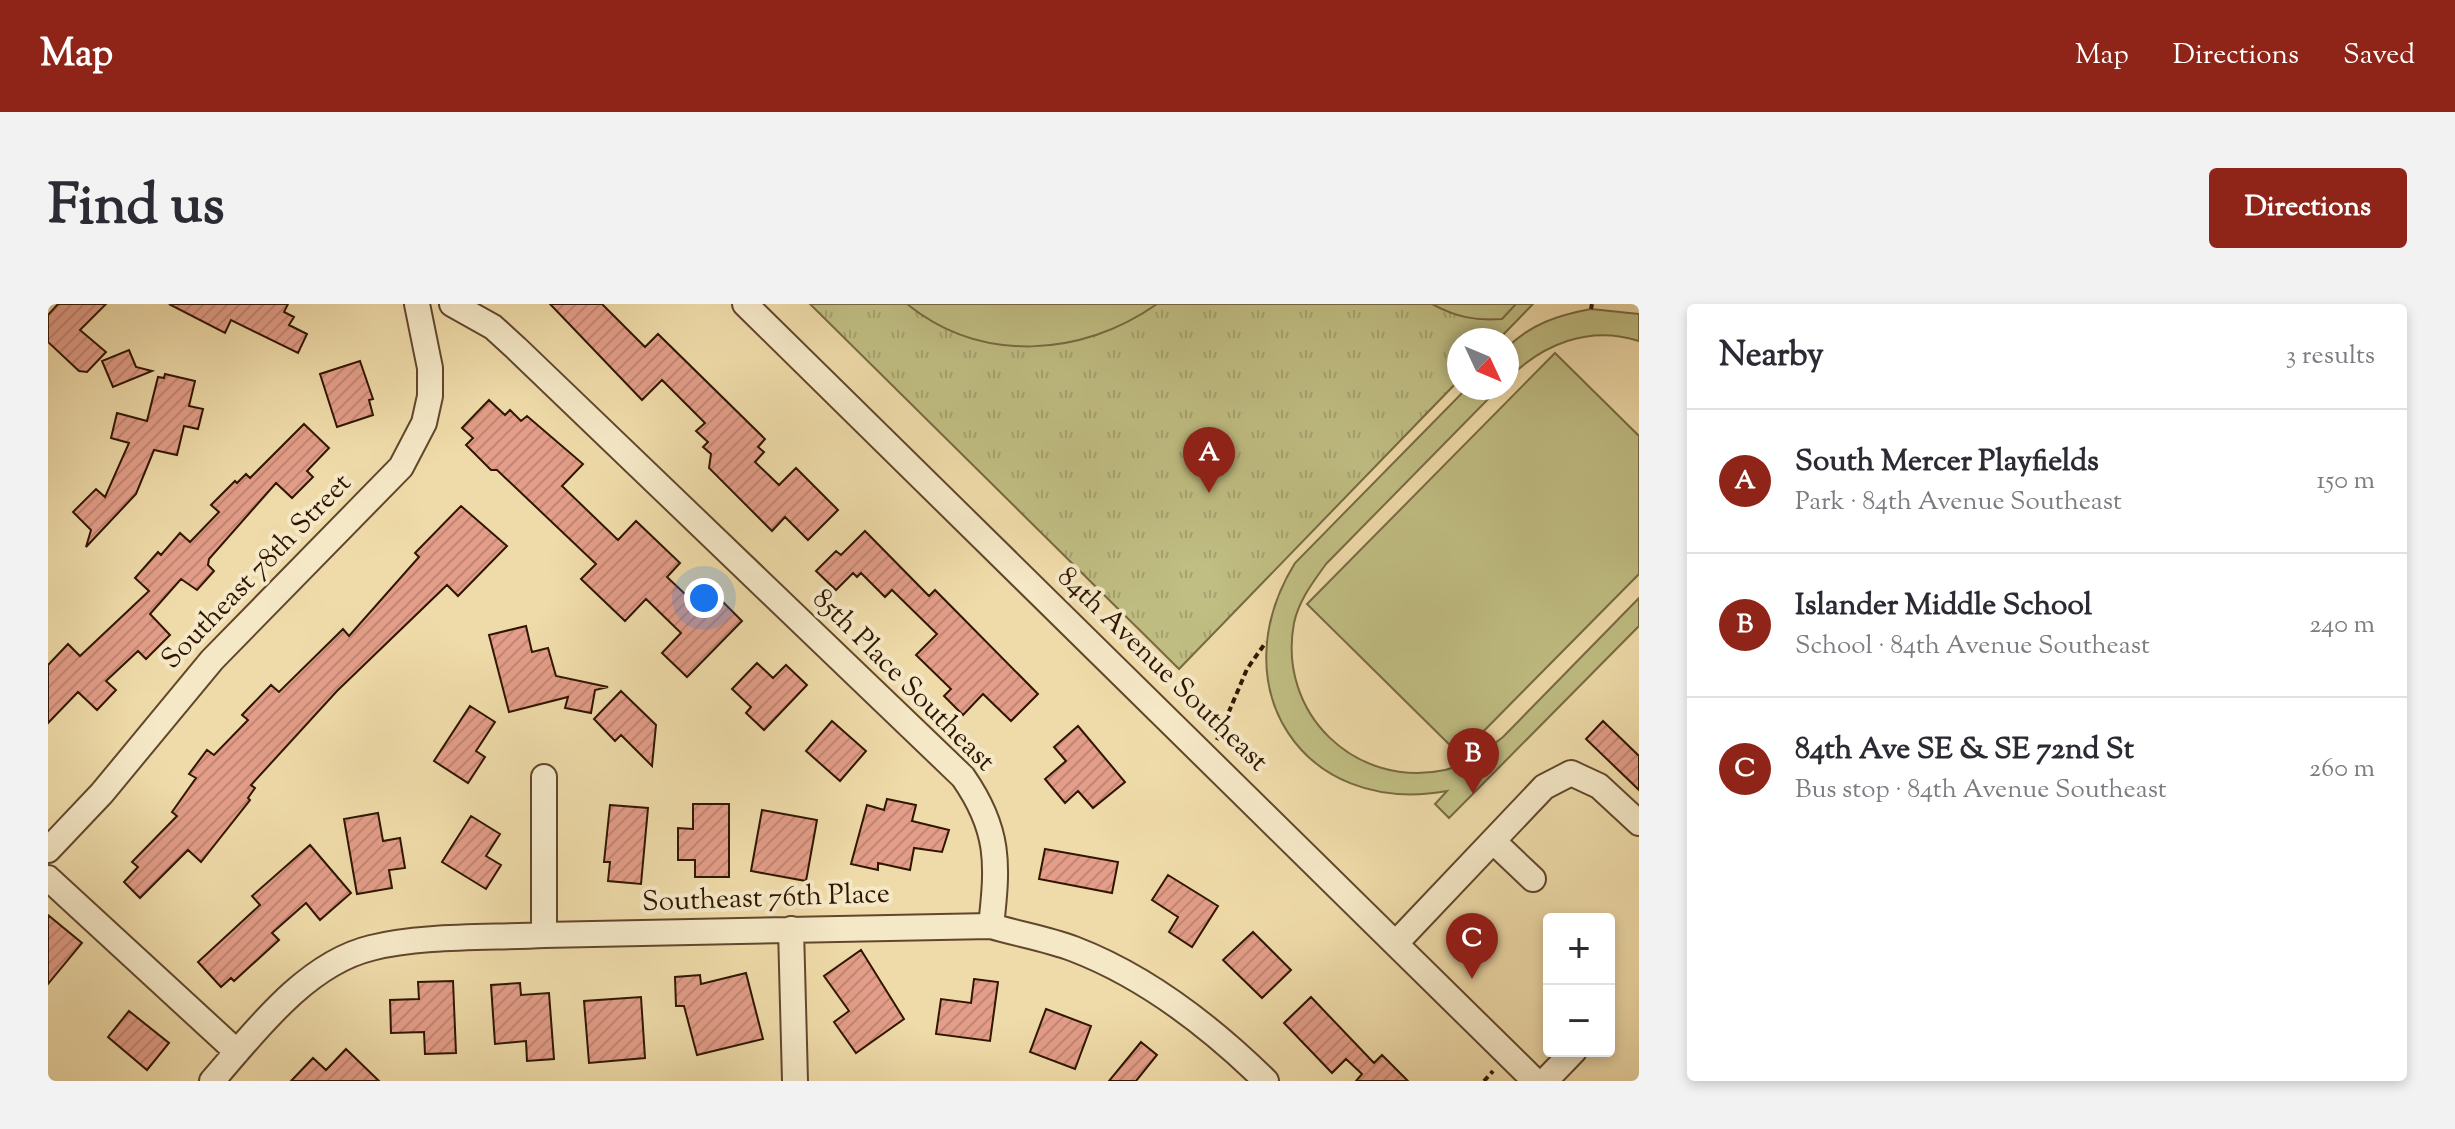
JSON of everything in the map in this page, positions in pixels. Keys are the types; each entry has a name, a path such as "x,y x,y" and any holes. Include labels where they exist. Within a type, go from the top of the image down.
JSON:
{"street":[{"name":"Southeast 78th Street","path":"48,850 102,793 212,660 401,467 424,423 430,396 430,368 417,304"},
{"name":"85th Place Southeast","path":"452,304 493,327 516,348 963,777 979,800 995,842 997,876 991,926"},
{"name":"84th Avenue Southeast","path":"745,304 1535,1081"},
{"path":"1396,943 1544,787 1571,773 1599,786 1639,823"},
{"path":"544,777 544,935"},
{"path":"1493,841 1533,879"},
{"path":"48,878 237,1052"},
{"name":"Southeast 76th Place","path":"212,1081 311,979 341,959 370,948 544,935 991,926"},
{"path":"991,926 1073,948 1127,974 1174,1003 1266,1081"},
{"path":"791,929 795,1081"},
{"path":"1545,1081 1568,1057"}],"path":[{"path":"1211,759 1247,669 1266,642"}],"green space":[{"path":"810,304 1533,304 1510,328 1447,328 1447,392 1179,669"},
{"path":"907,304 1157,304 1128,322 1097,335 1032,346 999,344 967,337 936,323"},
{"path":"1432,304 1516,304 1502,319 1474,319"},
{"path":"1591,309 1639,314 1639,341 1602,335 1584,337 1551,348 1519,369 1519,338 1568,314"},
{"path":"1555,353 1639,436 1639,574 1460,755 1307,604 1509,400 1519,400 1519,389"},
{"path":"1455,400 1487,400 1326,564 1303,599 1294,623 1292,656 1298,687 1311,714 1329,737 1353,756 1381,768 1412,773 1453,768 1503,737 1639,598 1639,626 1449,818 1435,804 1447,791 1396,794 1351,784 1315,763 1288,733 1271,696 1266,654 1274,609 1295,563"}],"building":[{"path":"58,304 106,304 80,330 106,352 87,372 79,371 48,342 48,315"},
{"path":"169,304 288,304 284,312 294,317 289,325 307,334 298,353 231,320 225,333"},
{"path":"550,304 602,304 645,347 658,334 765,439 758,447 764,452 755,462 779,485 796,468 838,510 808,540 785,517 772,531 709,468 711,454 703,447 708,442 696,431 705,423 662,380 642,400"},
{"path":"129,350 136,367 152,371 113,387 102,361"},
{"path":"360,361 373,399 369,400 373,415 337,427 320,374"},
{"path":"165,374 195,381 189,406 203,409 198,429 184,426 177,455 154,450 136,494 86,547 91,530 73,512 96,489 105,497 129,443 111,438 117,413 147,421 158,377 164,378"},
{"path":"489,400 505,415 510,410 521,421 527,416 583,464 562,486 618,540 636,521 680,563 667,577 703,611 717,596 742,621 687,677 662,653 681,633 646,599 625,621 581,579 596,564 497,470 491,470 466,445 473,438 462,428"},
{"path":"304,424 329,448 307,471 313,477 292,498 276,483 209,559 208,565 214,571 197,590 181,579 150,614 170,635 146,659 138,651 106,681 116,690 97,710 78,692 48,723 48,665 68,644 80,656 149,591 135,578 158,552 161,555 180,533 190,542 219,512 211,505 235,481 237,483 246,474 250,478"},
{"path":"461,506 507,546 458,596 447,585 337,691 251,785 255,788 248,798 250,800 201,862 188,850 140,898 124,882 138,867 132,862 177,816 172,812 196,778 189,774 207,750 214,755 248,720 242,715 271,685 279,692 343,629 349,636 419,557 415,553"},
{"path":"865,531 929,596 935,590 1038,694 1011,721 983,694 963,715 944,696 951,689 916,655 937,634 892,590 885,597 861,573 857,577 853,573 836,590 816,571 836,551 841,555"},
{"path":"526,626 532,652 548,648 556,676 608,687 595,690 591,713 565,708 568,697 509,712 489,635"},
{"path":"757,663 773,678 786,665 807,685 764,730 746,713 751,707 732,689"},
{"path":"621,691 656,725 652,766 621,735 615,741 594,719"},
{"path":"470,706 495,722 476,751 485,757 468,783 434,761"},
{"path":"832,721 866,751 840,781 806,751"},
{"path":"1603,721 1639,756 1639,790 1586,739"},
{"path":"1078,726 1125,782 1093,808 1078,791 1065,803 1045,779 1066,761 1054,747"},
{"path":"887,799 916,805 912,821 949,830 942,852 914,848 910,870 878,863 878,870 851,864 867,805 884,810"},
{"path":"693,804 729,804 729,877 695,877 695,860 678,860 678,828 693,829"},
{"path":"610,805 648,808 641,884 608,881 610,862 604,862"},
{"path":"762,810 817,820 806,881 751,871"},
{"path":"378,813 383,841 400,838 405,868 389,870 392,888 357,894 344,819"},
{"path":"471,816 500,834 486,856 501,865 486,889 442,862"},
{"path":"310,845 351,893 320,920 306,903 272,933 279,940 234,981 231,978 221,987 198,962 260,905 252,896"},
{"path":"1045,849 1118,862 1112,893 1039,879"},
{"path":"1168,875 1218,906 1192,947 1169,932 1178,917 1152,900"},
{"path":"48,915 82,943 48,984"},
{"path":"1253,932 1291,970 1262,998 1223,960"},
{"path":"861,950 904,1019 856,1053 834,1022 849,1011 824,976"},
{"path":"746,973 763,1039 697,1055 684,1006 676,1006 675,977 700,975 701,984"},
{"path":"974,979 998,982 990,1041 936,1034 941,999 971,1003"},
{"path":"453,981 456,1053 425,1054 424,1032 391,1033 390,1000 419,999 418,982"},
{"path":"520,983 521,995 549,993 554,1059 527,1061 526,1041 495,1044 491,985"},
{"path":"641,997 645,1058 589,1063 584,1001"},
{"path":"1311,997 1374,1063 1382,1055 1408,1081 1356,1081 1362,1074 1346,1059 1332,1073 1284,1023"},
{"path":"1046,1009 1091,1026 1075,1069 1030,1052"},
{"path":"129,1011 169,1043 147,1070 108,1037"},
{"path":"1141,1042 1157,1055 1136,1081 1109,1081"},
{"path":"346,1049 379,1081 291,1081 313,1058 326,1070"}],"place":[{"name":"South Mercer Playfields","path":"1209,493"},
{"name":"Islander Middle School","path":"1473,794"},
{"name":"84th Ave SE & SE 72nd St","path":"1472,979"}]}
